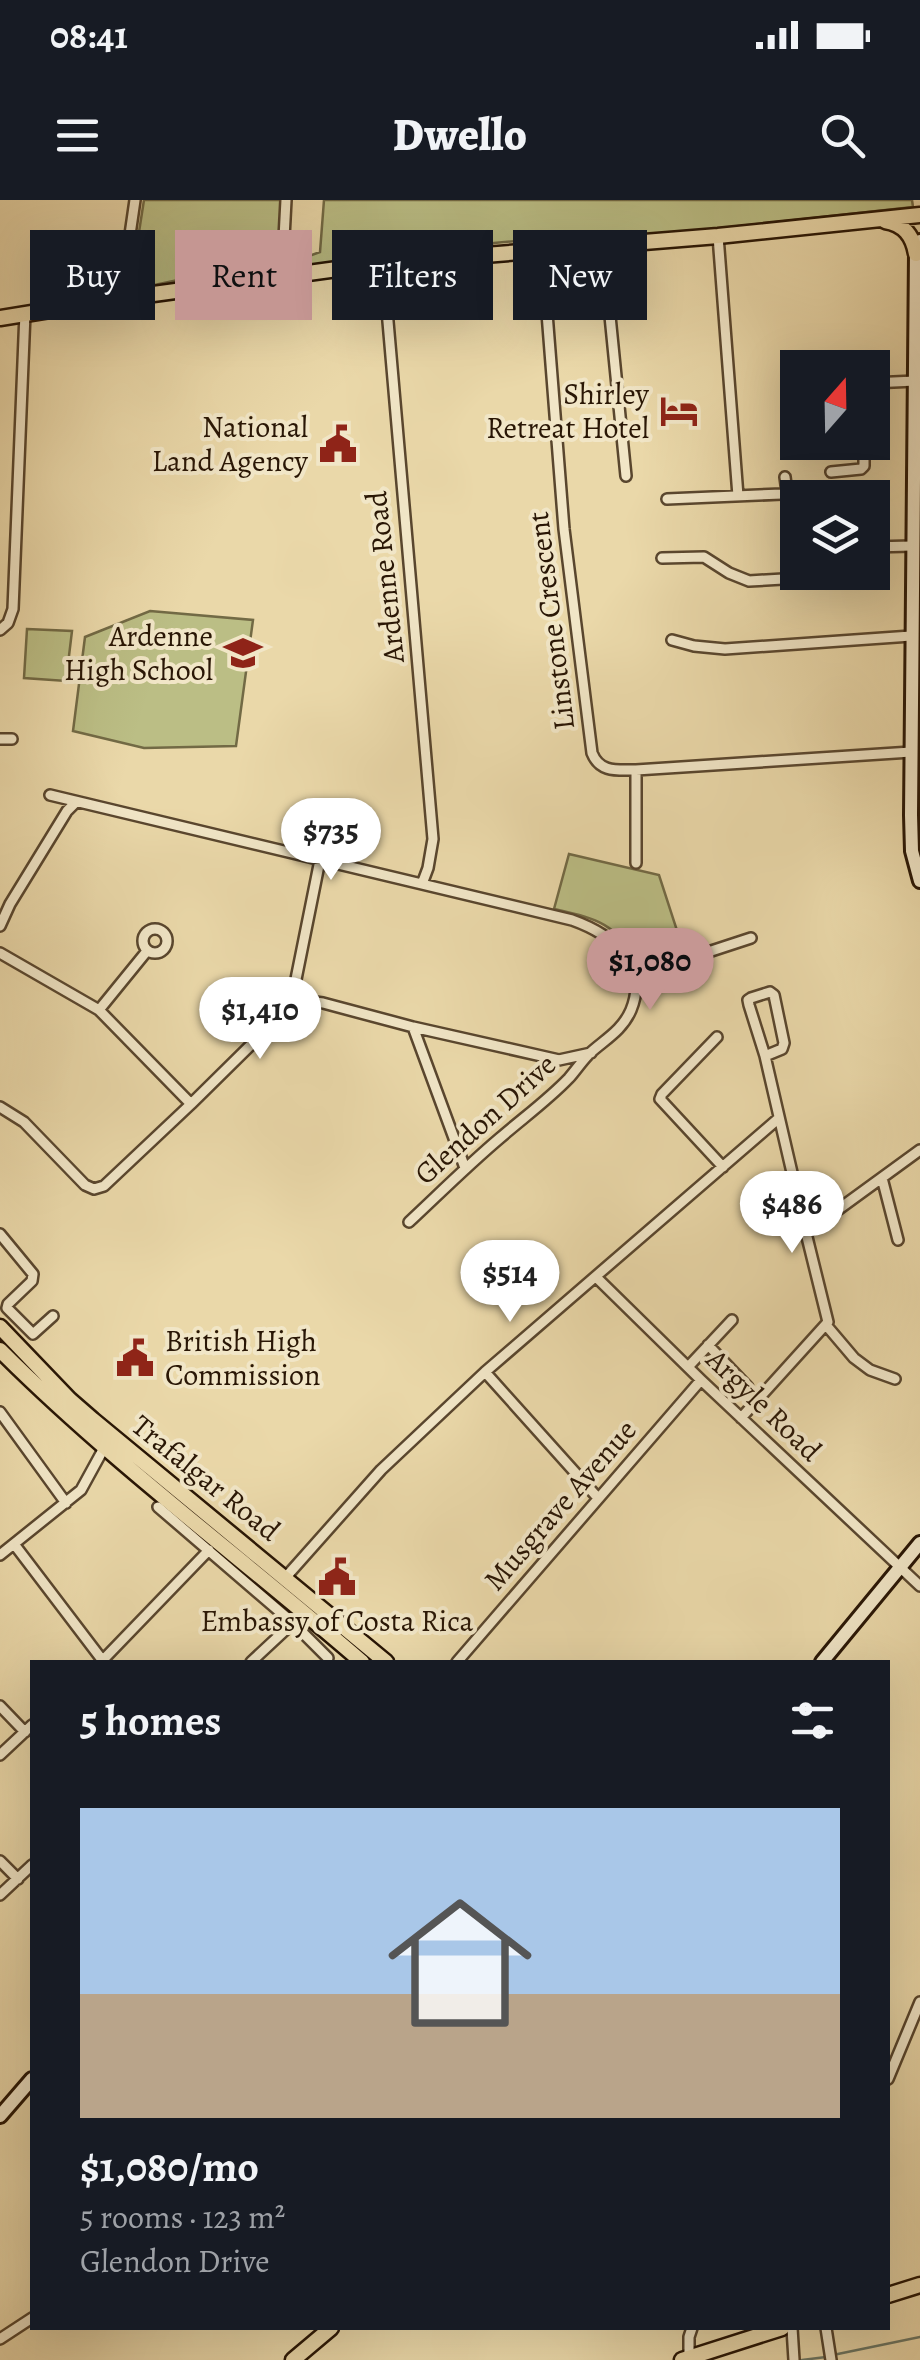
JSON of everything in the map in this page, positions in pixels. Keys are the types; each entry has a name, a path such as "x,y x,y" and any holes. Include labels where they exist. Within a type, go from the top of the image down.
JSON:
{"main road":[{"path":"647,242 920,215"},
{"path":"882,220 902,227 918,247 911,752 916,798 912,851 920,881"},
{"path":"0,318 30,312"},
{"name":"Trafalgar Road","path":"0,1327 93,1420 384,1660"},
{"name":"Trafalgar Road","path":"0,1350 104,1448 299,1618 359,1660"},
{"path":"824,1660 920,1543"},
{"path":"0,2116 30,2081"},
{"path":"890,2294 920,2286"},
{"path":"686,2359 776,2330"},
{"path":"293,2360 320,2331"}],"street":[{"path":"131,230 135,200"},
{"path":"284,230 286,200"},
{"path":"718,236 738,496"},
{"path":"0,630 8,623 12,609 25,313"},
{"name":"Ardenne Road","path":"387,320 433,840 422,884"},
{"name":"Linstone Crescent","path":"548,320 564,529 592,752 600,765 606,769 636,770 911,752"},
{"path":"610,320 626,476"},
{"path":"890,383 916,382"},
{"path":"831,472 860,468 864,460"},
{"path":"667,499 785,494 784,477"},
{"path":"890,548 915,550"},
{"path":"662,558 704,557 750,581 780,579"},
{"path":"672,640 724,649 914,641"},
{"path":"0,740 12,739"},
{"path":"636,770 636,863"},
{"path":"50,796 572,920 597,929 622,950 635,976 751,938"},
{"path":"0,926 76,802"},
{"path":"0,1107 24,1122 78,1178 94,1188 104,1186 270,1026 292,999 320,860"},
{"path":"100,1010 147,951"},
{"path":"0,953 100,1010 191,1104"},
{"name":"Glendon Drive","path":"409,1222 620,1028 631,1010 635,976"},
{"path":"742,1418 826,1325 828,1313 748,1000 770,992 774,995 784,1043 782,1049 765,1056"},
{"path":"292,999 323,1003 412,1028 559,1060 591,1052"},
{"path":"412,1028 466,1168"},
{"path":"717,1037 660,1099 722,1167"},
{"path":"285,1578 381,1470 486,1372 779,1118"},
{"path":"806,1233 920,1150"},
{"path":"882,1178 898,1240"},
{"path":"0,1234 33,1274 32,1282 7,1308 33,1334 53,1316"},
{"name":"Argyle Road","path":"596,1277 920,1586"},
{"path":"688,1367 732,1320"},
{"path":"826,1325 854,1358 870,1370 895,1379"},
{"path":"708,1346 748,1387"},
{"path":"486,1372 598,1498"},
{"name":"Musgrave Avenue","path":"459,1660 701,1380"},
{"path":"0,1412 66,1503"},
{"path":"0,1555 81,1490 104,1448"},
{"path":"158,1507 299,1618 328,1658"},
{"path":"14,1544 101,1660"},
{"path":"104,1660 209,1550"},
{"path":"253,1660 299,1618"},
{"path":"0,1706 29,1728 0,1754"},
{"path":"0,1861 18,1879"},
{"path":"0,1895 30,1867"},
{"path":"890,2074 920,2002"},
{"path":"0,2340 30,2319"},
{"path":"686,2359 691,2330"},
{"path":"792,2330 794,2358"},
{"path":"826,2330 831,2360"}],"green space":[{"path":"144,200 283,200 281,230 175,230 175,281 155,285 155,230 139,230"},
{"path":"324,200 912,200 913,207 647,236 647,230 513,230 513,241 493,243 493,230 332,230 332,264 312,265 312,255 320,252"},
{"path":"150,611 253,620 236,746 144,748 73,731 85,637"},
{"path":"27,629 72,631 66,681 24,678"},
{"path":"569,854 659,875 684,952 640,962 621,938 604,925 554,909"}],"waterway":[{"path":"833,2355 920,2337"},
{"path":"802,2360 826,2357"}],"place":[{"name":"Shirley Retreat Hotel","path":"679,411"},
{"name":"National Land Agency","path":"338,444"},
{"name":"Ardenne High School","path":"243,653"},
{"name":"British High Commission","path":"135,1358"},
{"name":"Embassy of Costa Rica","path":"337,1577"}]}
